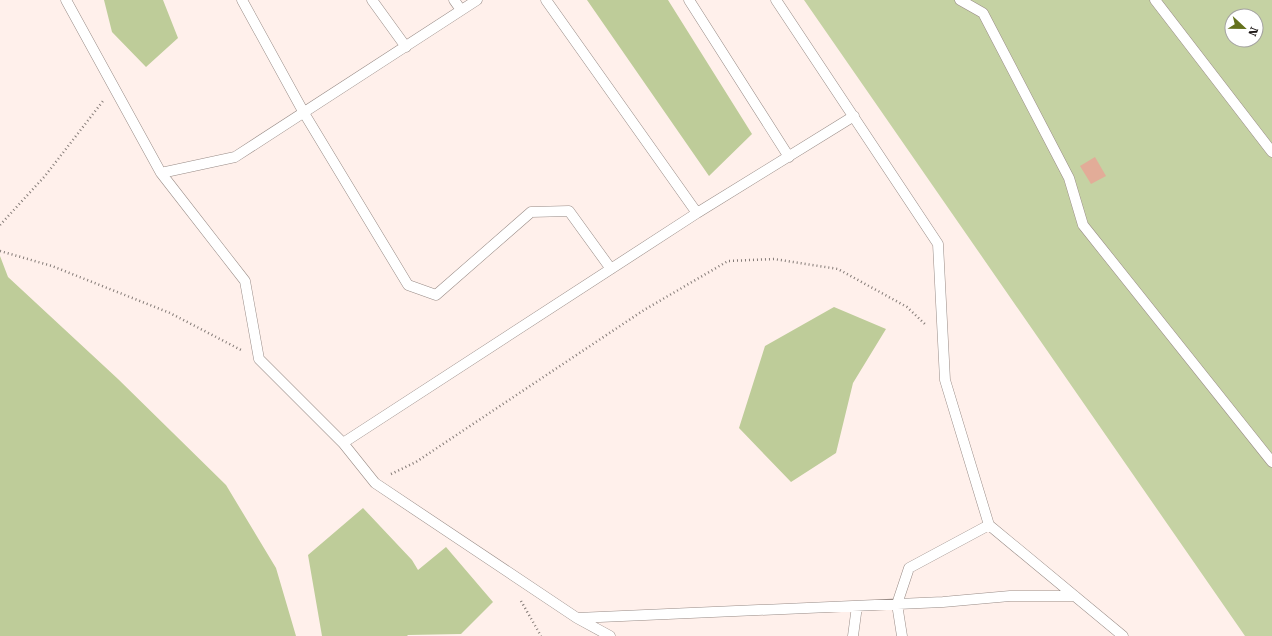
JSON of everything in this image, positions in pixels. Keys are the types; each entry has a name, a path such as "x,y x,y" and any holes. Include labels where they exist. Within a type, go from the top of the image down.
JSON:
{"lane":[{"path":"66,0 161,173 245,281 259,359 343,443 375,483 577,618 610,636"},
{"path":"242,0 304,113 408,285 436,295 531,212 569,211 611,269"},
{"path":"372,0 406,47"},
{"path":"454,0 461,10"},
{"path":"161,173 235,157 477,0"},
{"path":"546,0 697,213"},
{"path":"689,0 788,157"},
{"path":"776,0 938,244 945,380 989,525 1124,636"},
{"path":"960,0 983,13 1069,178 1083,225 1272,462"},
{"path":"1155,0 1272,152"},
{"path":"343,443 697,213 854,116"},
{"path":"902,636 897,604 909,568 989,525"},
{"path":"577,618 943,602 1010,596 1075,596"},
{"path":"853,636 857,606"}],"path":[{"path":"0,225 45,176 114,87"},
{"path":"0,251 52,266 170,313 259,359"},
{"path":"375,483 416,462 644,310 728,261 774,259 838,269 907,307 943,340"}],"green space":[{"path":"104,0 163,0 178,38 146,67 112,32"},
{"path":"587,0 668,0 752,134 709,176"},
{"path":"804,0 1272,0 1272,636 1245,636"},
{"path":"0,256 8,277 118,379 226,485 276,568 296,636 0,636"},
{"path":"834,307 886,329 853,383 836,453 791,482 739,428 765,346"},
{"path":"363,508 412,560 418,570 446,547 493,602 461,634 407,636 322,636 308,555"}],"building":[{"path":"1095,157 1106,176 1091,184 1080,166"}]}
